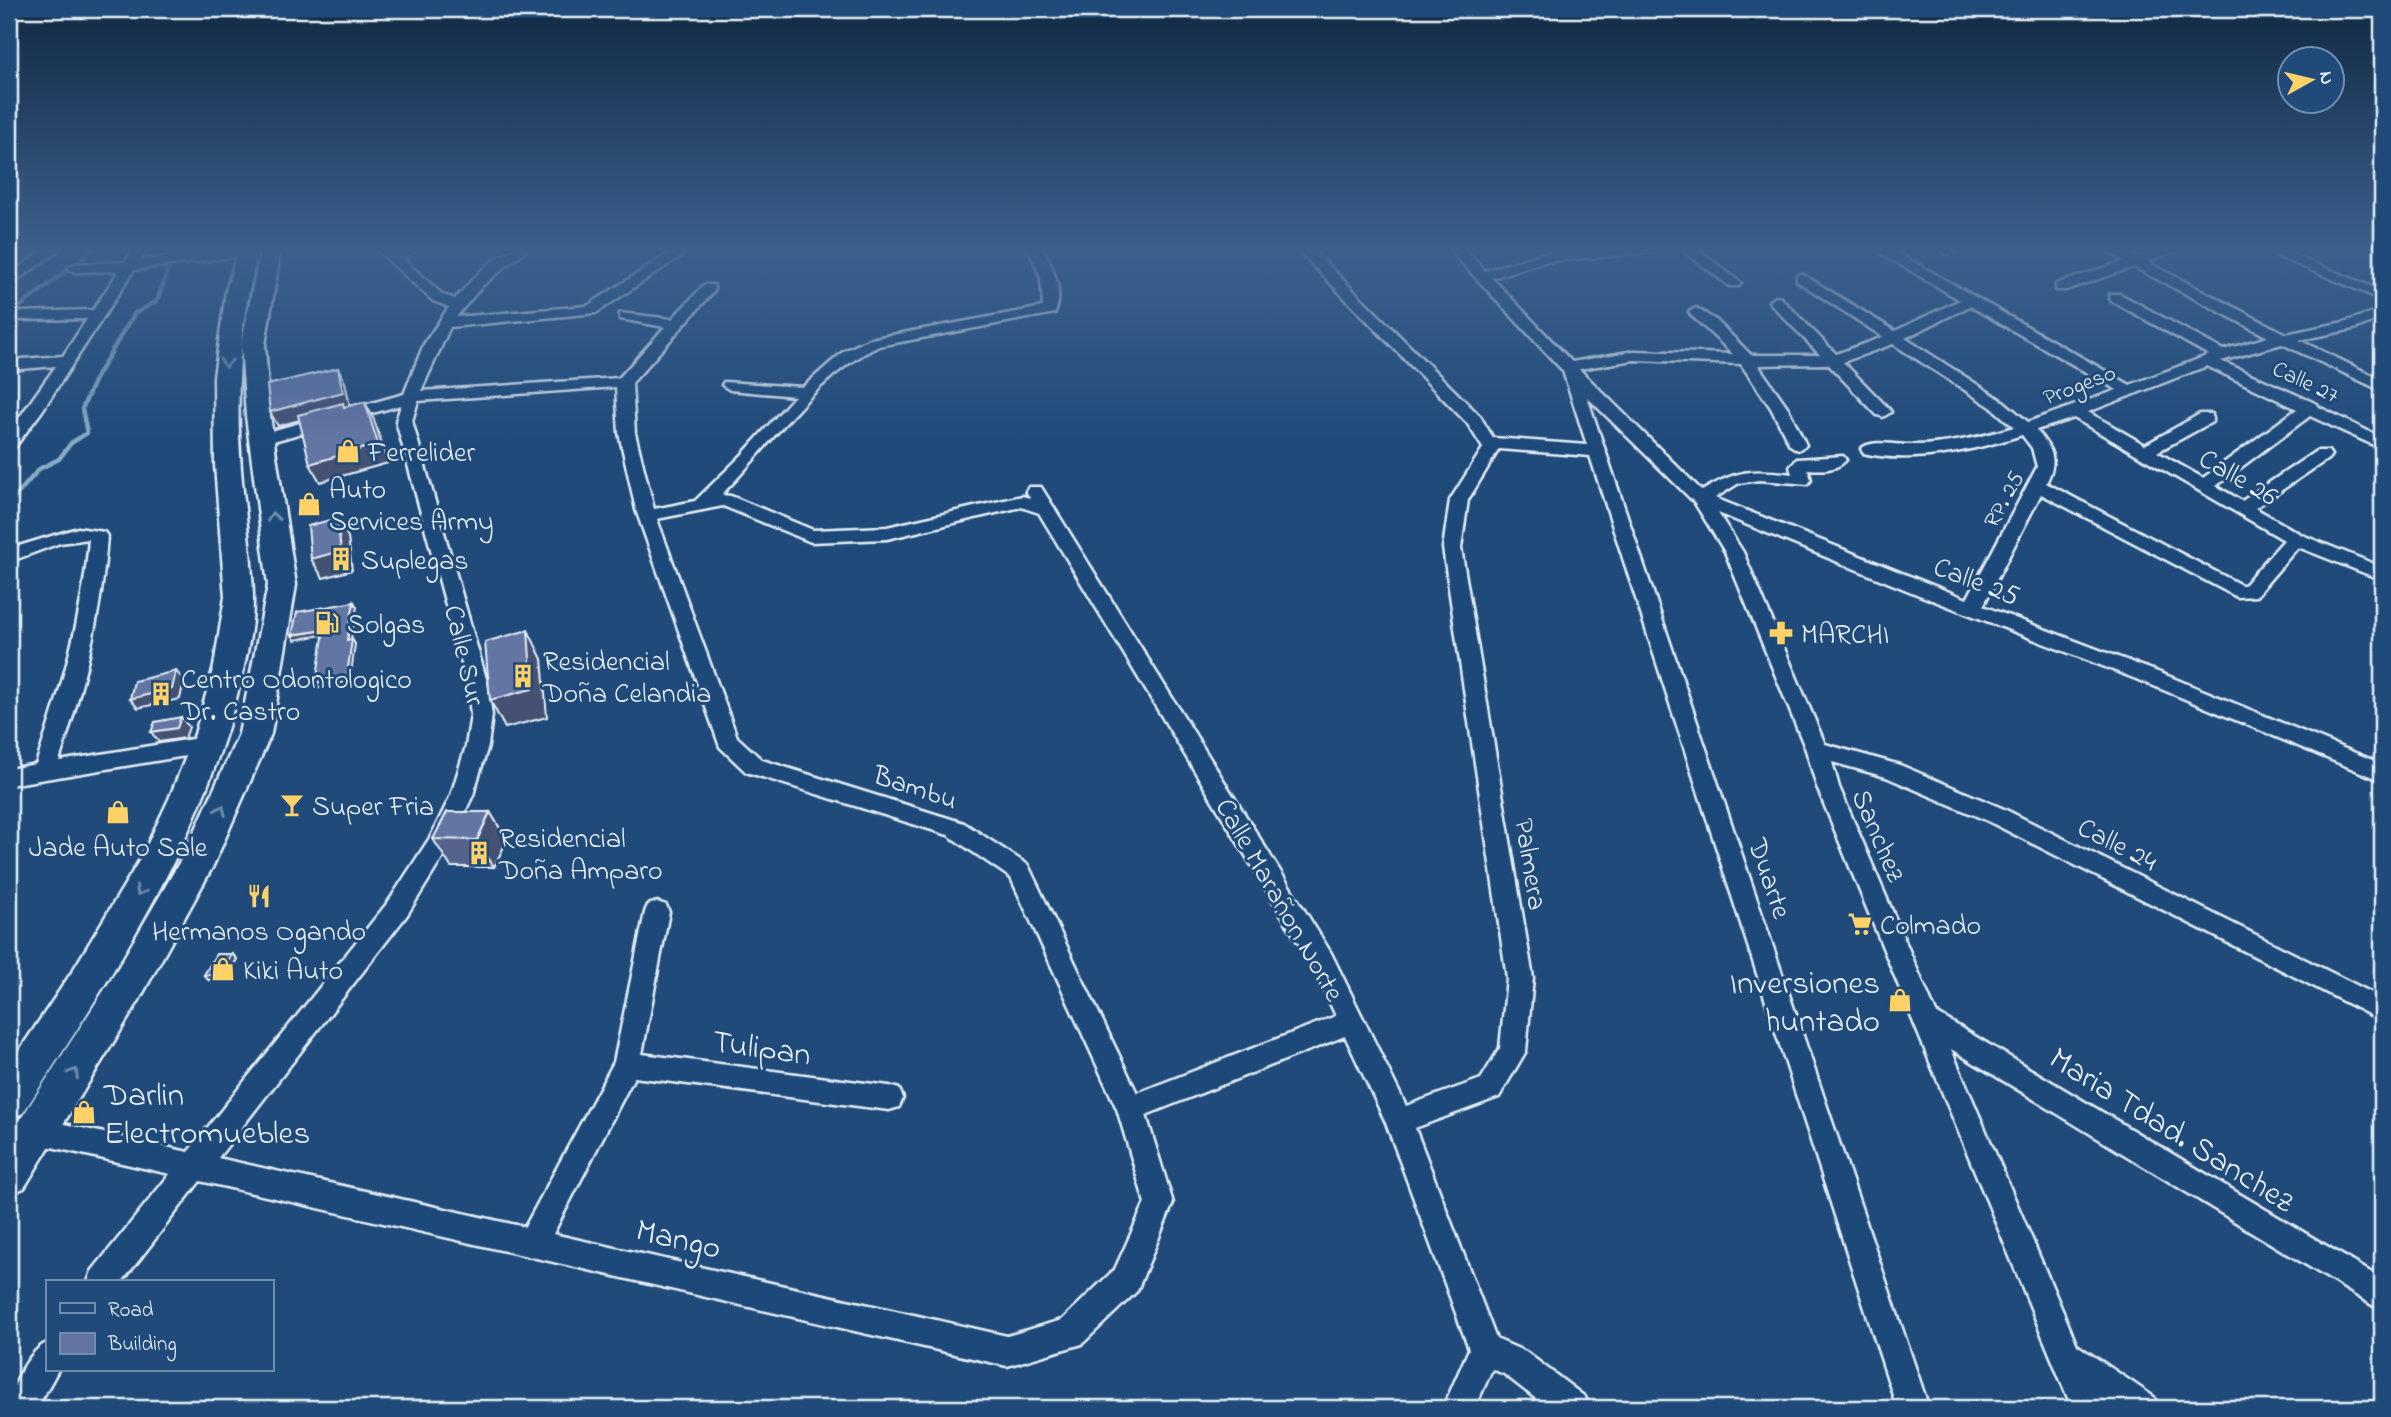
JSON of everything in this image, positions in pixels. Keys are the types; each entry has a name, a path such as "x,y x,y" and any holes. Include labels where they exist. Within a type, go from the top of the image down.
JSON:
{"main road":[{"path":"9,1100 84,987 150,875 210,744 237,620 239,597 225,434 225,361 238,314"},
{"path":"9,1174 125,990 201,856 255,734 282,585 258,416 253,345 254,314"},
{"path":"239,597 282,585"}],"street":[{"path":"16,316 93,314"},
{"path":"9,443 34,411 98,314"},
{"name":"Calle Sur","path":"105,1280 398,908 430,860 455,813 473,762 481,718 477,682 404,421 410,397 450,314"},
{"path":"445,323 545,314"},
{"path":"263,439 410,397 624,382 686,314"},
{"path":"647,516 702,504 747,460 807,393 849,354 875,342 1027,314"},
{"path":"1369,314 1474,420 1490,443 1597,451"},
{"name":"Sanchez","path":"1520,314 1626,428 1700,499 1734,552 1817,750 1828,787 2088,1408"},
{"path":"1699,314 1718,327 1767,389 1798,444"},
{"path":"1790,314 1883,412"},
{"name":"RP. 25","path":"1860,314 1997,404 2025,429 2046,455 2046,467 1972,608"},
{"path":"1569,367 1608,357 1673,355 1833,359 1847,357 1941,314"},
{"path":"1996,314 2128,390"},
{"name":"Calle 27","path":"2143,314 2215,359 2382,444"},
{"path":"2234,314 2282,340 2382,386"},
{"name":"Progeso","path":"1868,449 1903,453 2025,429 2215,359 2282,340 2353,325 2379,314"},
{"path":"625,316 677,324"},
{"path":"9,365 66,360"},
{"name":"Duarte","path":"1569,367 1803,1068 1913,1408"},
{"name":"Bambu","path":"624,382 627,433 647,516 727,741 754,766 956,829 1020,872 1130,1108 1159,1203 1126,1280"},
{"path":"730,385 807,393"},
{"path":"2204,486 2311,407"},
{"path":"9,414 34,411"},
{"name":"Calle 26","path":"2074,411 2295,539 2382,574"},
{"path":"2145,452 2206,418"},
{"name":"Palmera","path":"1399,1121 1490,1088 1513,1051 1520,978 1452,548 1459,500 1475,470 1489,454 1490,443"},
{"path":"2244,508 2322,455"},
{"path":"1700,499 1734,479 1759,475 1802,480 1799,467 1803,463 1824,465 1837,460"},
{"path":"2035,484 2237,591 2249,592 2295,539"},
{"name":"Calle 25","path":"1700,499 2156,678 2382,773"},
{"name":"Calle Marañon Norte","path":"702,504 725,500 811,536 887,533 1022,501 1040,500 1322,960 1399,1121 1485,1350"},
{"path":"9,556 47,541 81,534 97,536 96,581 72,690 45,771"},
{"path":"9,777 210,744"},
{"name":"Calle 24","path":"1817,750 1892,771 1996,815 2382,1010"},
{"path":"534,1241 627,1064 657,912"},
{"name":"Maria Tdad. Sanchez","path":"1926,1021 2006,1066 2382,1297"},
{"path":"1130,1108 1351,1022"},
{"name":"Tulipan","path":"627,1064 888,1098"},
{"name":"Mango","path":"38,1130 1007,1351 1071,1333 1126,1280"},
{"path":"1459,1408 1485,1350 1515,1363 1574,1408"},
{"path":"2066,1355 2143,1408"},
{"path":"20,1408 46,1360"}],"building":[{"path":"338,368 343,392 270,412 267,385"},
{"path":"365,402 378,444 310,464 298,415 343,403 344,407"},
{"path":"337,518 341,551 311,559 308,526"},
{"path":"354,602 347,640 352,639 347,676 316,683 324,630 292,635 297,612"},
{"path":"528,630 532,689 490,700 485,642"},
{"path":"176,671 172,689 130,699 134,681"},
{"path":"181,717 177,728 151,732 155,722"},
{"path":"447,812 490,812 477,840 433,839"},
{"path":"216,954 232,954 220,975 204,975"}],"waterway":[{"path":"9,504 39,469 59,459 71,443 87,433 82,409 95,379 134,314"}],"place":[{"name":"Ferrelider","path":"348,451"},
{"name":"Auto Services Army","path":"309,504"},
{"name":"Suplegas","path":"341,559"},
{"name":"Solgas","path":"327,623"},
{"name":"MARCHI","path":"1781,633"},
{"name":"Residencial Doña Celandia","path":"523,676"},
{"name":"Centro Odontologico Dr. Castro","path":"161,694"},
{"name":"Super Fria","path":"292,805"},
{"name":"Jade Auto Sale","path":"118,812"},
{"name":"Residencial Doña Amparo","path":"479,853"},
{"name":"Hermanos Ogando","path":"259,896"},
{"name":"Colmado","path":"1860,924"},
{"name":"Kiki Auto","path":"223,969"},
{"name":"Inversiones huntado","path":"1900,1000"},
{"name":"Darlin Electromuebles","path":"84,1112"}]}
